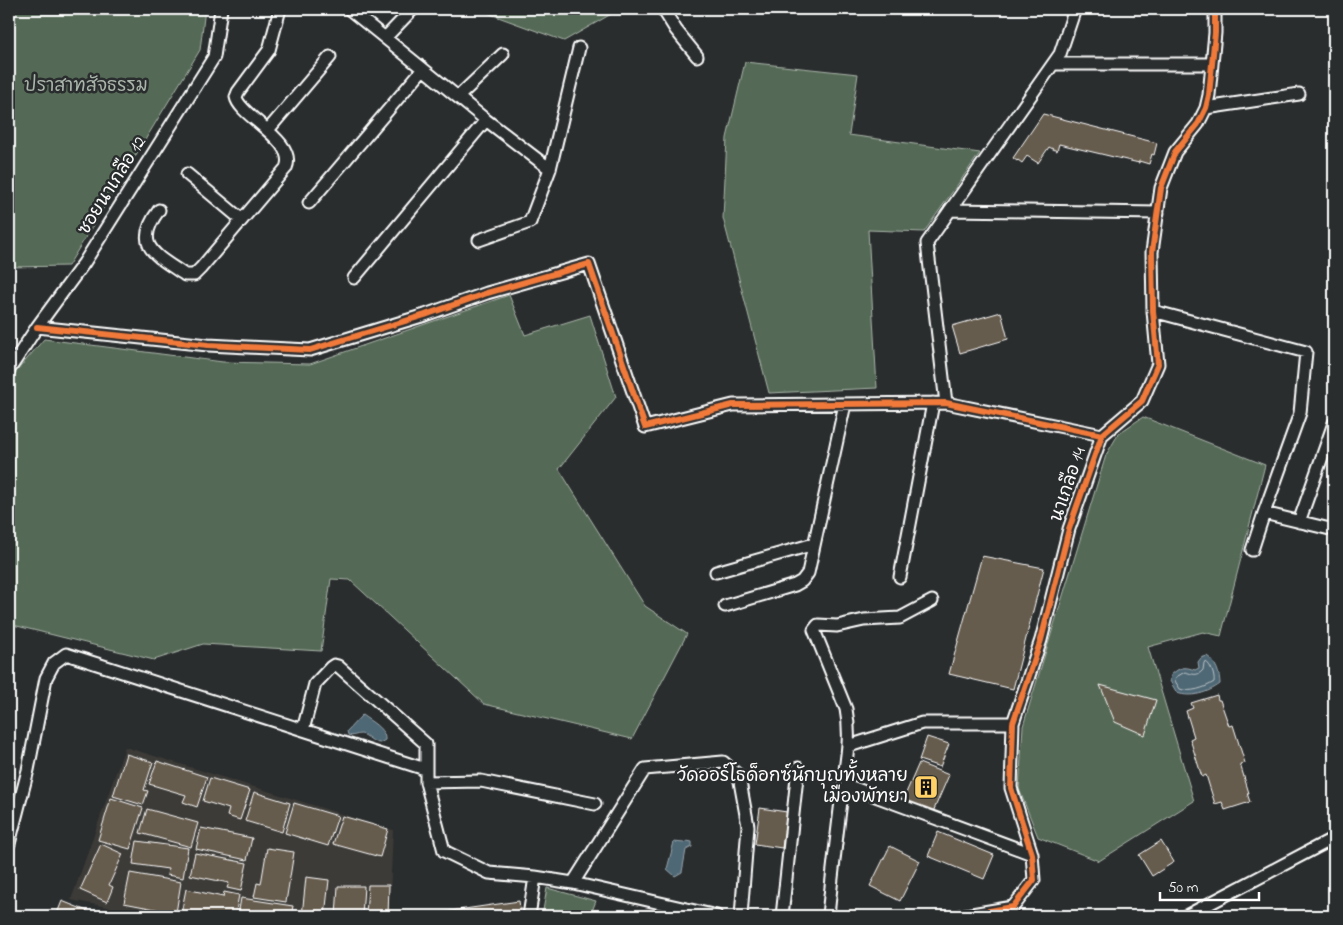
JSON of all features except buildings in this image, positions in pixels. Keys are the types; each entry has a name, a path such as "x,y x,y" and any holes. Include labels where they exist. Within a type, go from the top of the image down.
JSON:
{"street":[{"name":"ซอยนาเกลือ 12","path":"9,370 37,327 84,264 214,57 221,9"},
{"path":"159,210 147,229 149,246 180,272 189,276 194,275 287,164 284,151 268,130 239,105 236,98 238,92 269,50 280,9"},
{"path":"349,9 486,120 550,169"},
{"path":"385,38 413,9"},
{"path":"663,9 676,30 697,56"},
{"path":"946,403 927,243 1054,64 1060,54 1075,9"},
{"name":"นาเกลือ 14","path":"960,916 1013,907 1034,880 1032,854 1011,788 1013,723 1040,640 1069,529 1102,435 1142,402 1158,364 1153,311 1152,252 1162,188 1175,152 1198,124 1206,108 1215,33 1215,9"},
{"path":"478,240 530,222 550,169 579,48"},
{"path":"458,97 503,54"},
{"path":"268,130 330,57"},
{"path":"1054,64 1212,64"},
{"path":"309,203 423,69"},
{"path":"1206,108 1299,94"},
{"path":"354,278 486,120"},
{"path":"188,174 242,220"},
{"path":"950,210 1158,213"},
{"path":"37,327 208,345 310,350 425,315 487,292 589,264 645,427 733,405 946,403 1102,435"},
{"path":"1153,311 1306,352 1300,413 1252,550"},
{"path":"900,577 932,403"},
{"path":"725,606 795,585 802,581 808,573 845,404"},
{"path":"1298,522 1334,423"},
{"path":"1264,513 1334,530"},
{"path":"716,572 814,544"},
{"path":"828,916 849,746 849,722 846,709 814,633 815,628 818,625 847,625 864,620 900,618 932,601"},
{"path":"9,844 28,770 46,678 54,663 66,654 425,769"},
{"path":"303,730 315,684 331,667 334,665 338,666 426,744 426,782 444,851 489,873 573,883 717,916"},
{"path":"849,746 922,723 1013,723"},
{"path":"573,883 645,769 723,762 739,776 748,826 741,916"},
{"path":"782,916 798,768"},
{"path":"426,782 481,781 595,804"},
{"path":"843,784 1032,854"},
{"path":"1186,916 1334,838"},
{"path":"529,916 535,877"}],"shaded area":[{"path":"125,747 393,830 389,916 155,916 71,900"}],"green space":[{"name":"ปราสาทสัจธรรม","path":"9,9 205,9 200,50 68,266 9,267"},
{"path":"480,9 620,9 564,41"},
{"path":"745,62 858,74 849,135 980,153 924,232 868,230 877,388 769,393 723,218 727,138"},
{"path":"509,295 525,335 590,315 616,397 559,469 645,606 687,634 632,739 484,704 350,580 331,579 321,651 203,644 154,660 9,624 9,380 44,339 223,362 310,364"},
{"path":"1143,417 1265,465 1221,636 1203,632 1148,647 1194,801 1099,861 1038,837 1019,789 1023,726 1106,455 1119,433"},
{"path":"547,888 596,901 590,916 542,916"}],"water":[{"path":"1207,656 1213,661 1217,669 1220,684 1199,694 1177,693 1170,681 1171,675 1182,668 1195,670 1199,668 1198,662 1201,658"},
{"path":"362,715 383,732 385,740 377,743 361,734 348,735 347,731"},
{"path":"687,841 692,842 692,847 686,850 682,872 675,876 667,869 674,842 684,843"}],"cycle path":[{"path":"960,916 1013,907 1034,880 1032,854 1011,788 1013,723 1041,640 1069,529 1102,435 1142,401 1158,364 1153,311 1152,252 1161,188 1175,152 1198,124 1206,108 1215,33 1215,9"},
{"path":"37,327 208,345 310,350 425,315 487,293 589,264 645,427 733,405 946,403 1102,435"}],"place":[{"name":"วัดออร์โธด็อกซ์นักบุญทั้งหลาย เมืองพัทยา","path":"926,787"}]}
